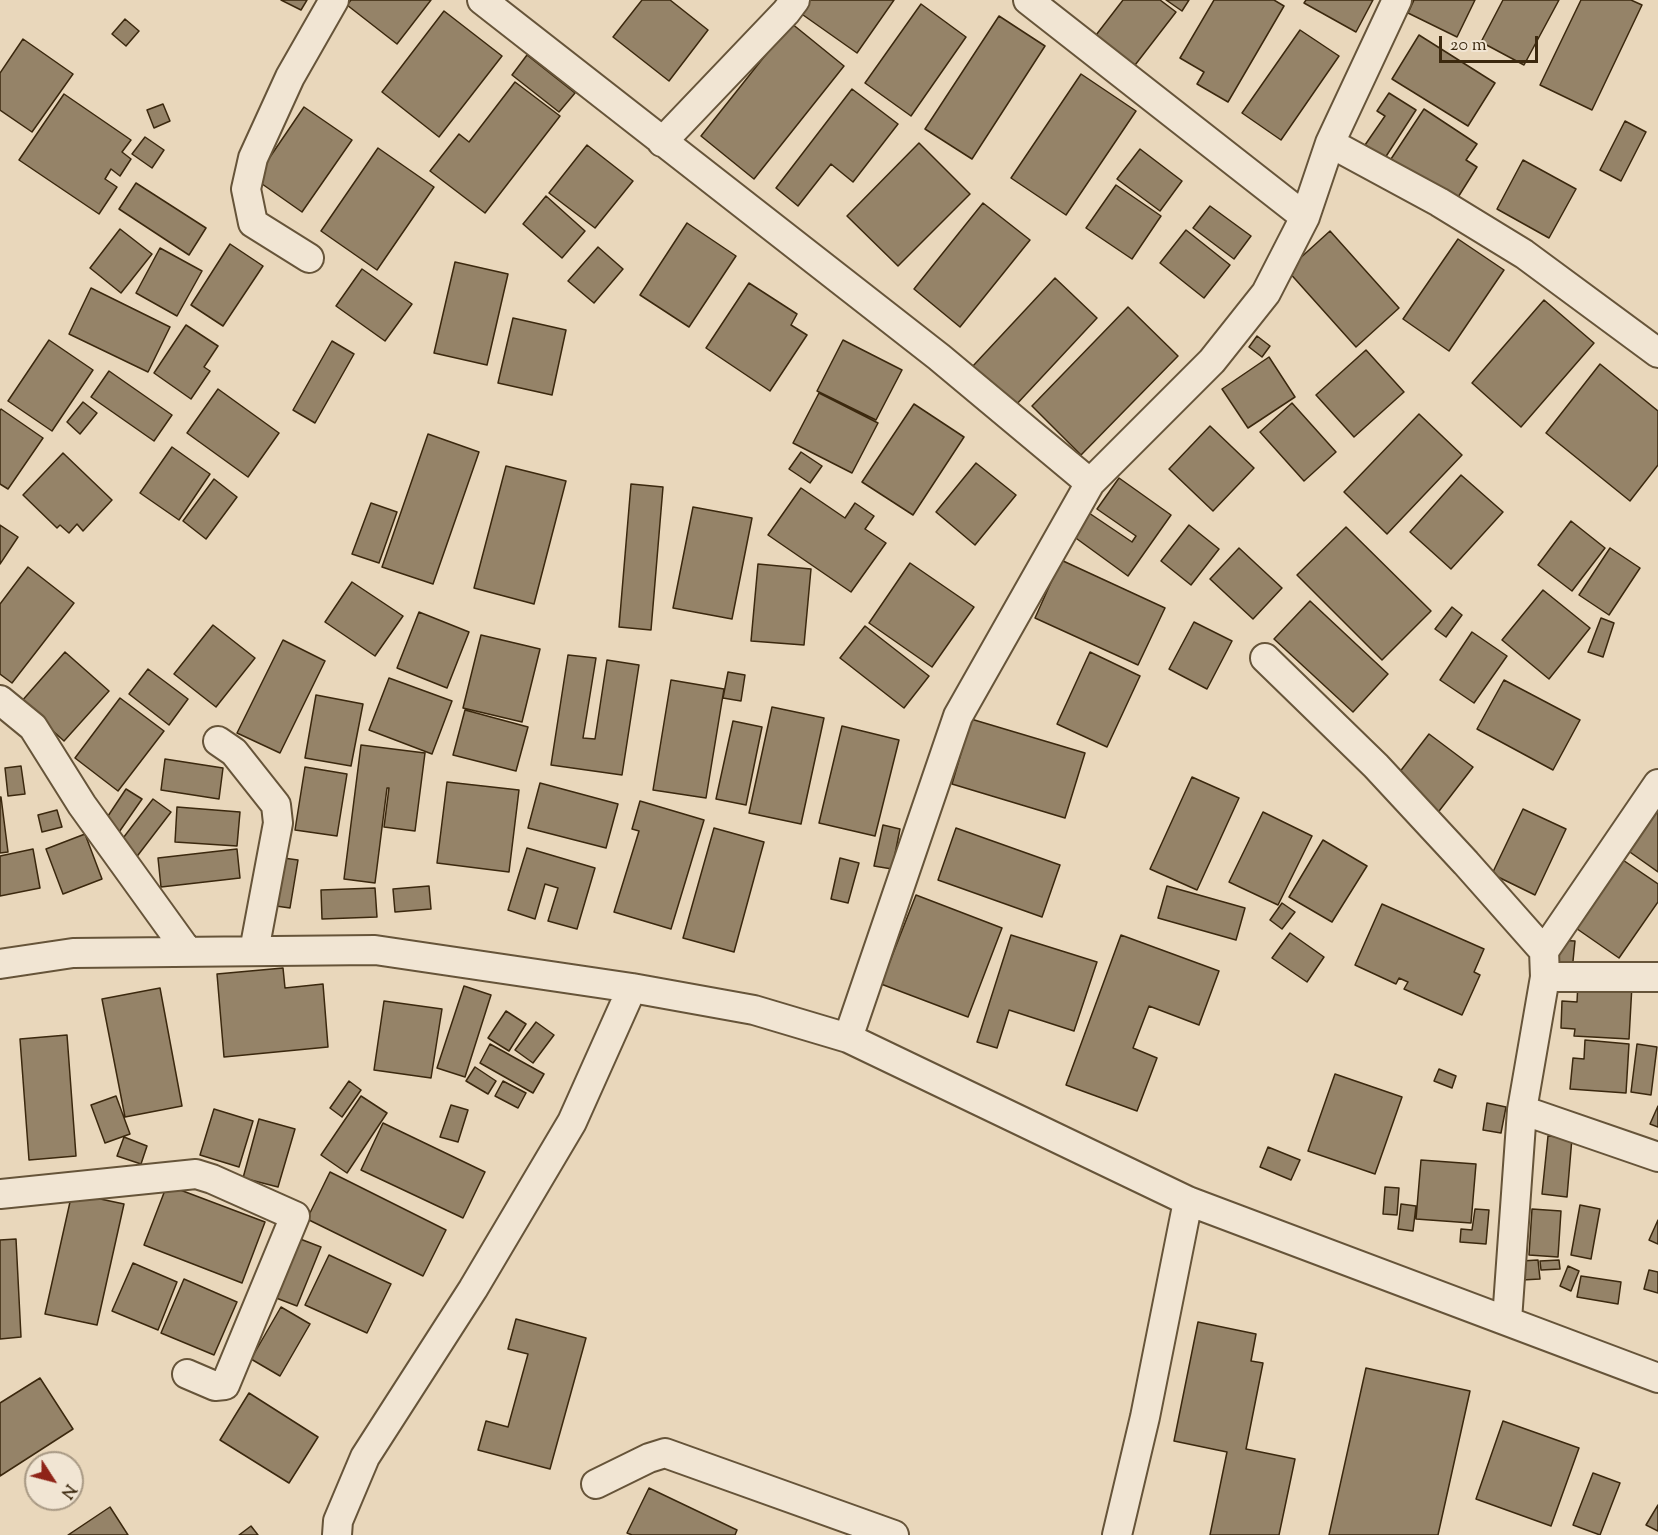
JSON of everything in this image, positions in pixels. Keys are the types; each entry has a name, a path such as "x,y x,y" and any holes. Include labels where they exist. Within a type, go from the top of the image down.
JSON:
{"street":[{"path":"309,258 253,222 246,189 253,158 290,77 334,0"},
{"path":"482,0 939,357 1090,483"},
{"path":"662,142 795,0"},
{"path":"1028,0 1305,217"},
{"path":"848,1038 958,716 1090,483 1212,362 1266,293 1305,217 1330,143 1397,0"},
{"path":"1330,143 1439,202 1524,254 1658,353"},
{"path":"1265,658 1376,766 1466,863 1544,964 1658,977"},
{"path":"0,700 33,727 82,805 188,952"},
{"path":"218,741 234,752 276,805 278,823 254,951"},
{"path":"1507,1320 1522,1110 1544,964 1658,784"},
{"path":"0,964 73,953 375,950 632,988 754,1010 848,1038 1188,1201 1658,1377"},
{"path":"337,1535 338,1521 365,1456 473,1289 572,1122 632,988"},
{"path":"1522,1110 1658,1157"},
{"path":"0,1194 196,1174 295,1216 225,1385 215,1386 187,1374"},
{"path":"1117,1535 1147,1406 1188,1201"},
{"path":"596,1484 649,1458 665,1453 894,1535"}],"building":[{"path":"281,0 307,0 301,10"},
{"path":"351,0 431,0 397,44 347,5"},
{"path":"642,0 670,0 708,30 669,81 613,37"},
{"path":"803,0 894,0 857,53 796,10"},
{"path":"1123,0 1160,0 1176,12 1132,69 1093,39"},
{"path":"1166,0 1189,0 1182,11"},
{"path":"1214,0 1274,0 1284,6 1228,102 1197,84 1204,72 1180,58"},
{"path":"1306,0 1373,0 1356,32 1304,3"},
{"path":"1414,0 1475,0 1457,37 1408,13"},
{"path":"1503,0 1559,0 1524,65 1481,42"},
{"path":"1581,0 1631,0 1642,5 1592,110 1540,85"},
{"path":"921,4 966,37 911,116 865,83"},
{"path":"444,11 502,56 439,137 382,92"},
{"path":"999,16 1045,46 972,159 925,129"},
{"path":"125,19 139,31 126,46 112,34"},
{"path":"791,23 844,66 754,179 701,136"},
{"path":"1300,30 1339,56 1281,140 1242,113"},
{"path":"1419,35 1495,83 1468,126 1392,79"},
{"path":"23,39 73,74 32,132 0,110 0,73"},
{"path":"527,55 575,93 559,112 512,75"},
{"path":"1081,74 1136,111 1066,215 1011,178"},
{"path":"515,82 560,116 485,213 430,171 459,134 469,142"},
{"path":"852,89 898,124 853,182 831,164 798,206 776,188"},
{"path":"1389,93 1416,110 1385,158 1365,145 1385,116 1377,111"},
{"path":"64,94 131,140 122,152 131,159 120,176 111,169 105,179 117,187 99,214 19,160"},
{"path":"163,104 170,121 154,128 147,110"},
{"path":"304,107 352,140 302,212 255,179"},
{"path":"1424,109 1477,144 1466,160 1477,167 1455,202 1391,159"},
{"path":"1625,121 1646,132 1621,181 1600,170"},
{"path":"145,137 164,150 152,168 132,154"},
{"path":"919,143 970,194 898,266 847,216"},
{"path":"587,145 633,181 595,228 549,193"},
{"path":"378,148 434,187 377,270 321,231"},
{"path":"1140,149 1182,181 1160,211 1117,179"},
{"path":"1523,160 1576,189 1549,238 1497,209"},
{"path":"136,183 206,228 189,255 119,209"},
{"path":"1116,185 1161,216 1132,259 1086,228"},
{"path":"546,196 585,231 562,258 523,224"},
{"path":"983,203 1030,240 960,327 914,289"},
{"path":"1210,206 1251,236 1234,259 1193,228"},
{"path":"687,223 736,256 689,327 640,295"},
{"path":"120,229 152,254 121,293 90,268"},
{"path":"1186,230 1230,265 1204,298 1160,263"},
{"path":"1330,231 1399,308 1356,347 1287,270"},
{"path":"1458,239 1504,270 1449,351 1403,319"},
{"path":"230,244 263,266 223,326 191,305"},
{"path":"598,247 623,269 594,303 568,281"},
{"path":"160,248 202,271 177,316 136,293"},
{"path":"455,262 508,274 487,365 434,353"},
{"path":"362,269 412,304 385,341 336,306"},
{"path":"1055,278 1097,318 1014,407 972,367"},
{"path":"749,283 797,314 791,325 807,335 770,391 706,348"},
{"path":"91,288 170,327 148,372 69,334"},
{"path":"1544,300 1594,343 1521,427 1472,383"},
{"path":"1128,307 1178,356 1081,455 1032,406"},
{"path":"513,318 566,330 552,395 498,383"},
{"path":"186,325 218,346 204,367 210,371 191,399 154,373"},
{"path":"1257,336 1270,346 1262,357 1249,347"},
{"path":"49,340 93,370 52,431 8,401"},
{"path":"843,340 902,370 876,420 817,391"},
{"path":"332,341 354,354 315,423 293,410"},
{"path":"1366,350 1404,392 1354,437 1316,395"},
{"path":"1269,357 1295,397 1248,428 1222,389"},
{"path":"1600,364 1658,411 1658,465 1630,501 1546,433"},
{"path":"109,371 172,415 154,441 91,397"},
{"path":"218,389 279,433 248,477 187,433"},
{"path":"819,393 878,423 852,473 793,443"},
{"path":"83,402 97,413 80,434 67,422"},
{"path":"1292,403 1336,452 1304,481 1260,432"},
{"path":"914,404 964,437 913,515 862,482"},
{"path":"1,409 43,438 8,489 0,484"},
{"path":"1419,414 1462,455 1387,534 1344,492"},
{"path":"1210,426 1254,468 1213,511 1169,469"},
{"path":"428,434 479,452 433,584 382,567"},
{"path":"172,447 210,474 179,520 140,493"},
{"path":"801,452 822,466 810,483 789,469"},
{"path":"63,453 112,500 83,531 77,524 69,533 60,525 57,528 23,495"},
{"path":"976,463 1016,495 975,545 936,512"},
{"path":"506,466 566,481 534,604 474,588"},
{"path":"1461,475 1503,512 1451,569 1410,532"},
{"path":"1119,478 1171,515 1128,576 1073,536 1089,513 1132,542 1136,536 1097,509"},
{"path":"214,479 237,497 206,539 183,521"},
{"path":"631,484 663,487 651,630 619,627"},
{"path":"801,488 845,518 855,503 874,516 865,529 886,543 851,592 768,535"},
{"path":"371,503 397,512 379,563 352,554"},
{"path":"693,507 752,518 732,619 673,608"},
{"path":"1571,521 1605,548 1572,591 1538,565"},
{"path":"0,525 18,537 0,564"},
{"path":"1189,525 1219,549 1191,585 1161,561"},
{"path":"1346,527 1431,611 1382,660 1297,575"},
{"path":"1239,548 1282,588 1253,619 1210,579"},
{"path":"1610,548 1640,568 1609,615 1579,595"},
{"path":"1061,560 1165,608 1138,665 1035,618"},
{"path":"910,563 974,607 932,667 869,623"},
{"path":"758,564 811,569 804,645 751,641"},
{"path":"28,567 74,603 12,683 0,674 0,604"},
{"path":"352,582 403,616 375,656 325,622"},
{"path":"1543,590 1590,628 1549,679 1502,640"},
{"path":"1310,601 1388,674 1353,712 1274,639"},
{"path":"1452,607 1462,615 1446,637 1435,629"},
{"path":"419,612 469,632 447,688 397,668"},
{"path":"1601,618 1614,623 1603,657 1588,652"},
{"path":"1194,622 1232,641 1207,689 1169,669"},
{"path":"213,625 255,658 216,707 174,674"},
{"path":"865,626 929,676 904,708 840,658"},
{"path":"1472,632 1507,656 1474,703 1440,680"},
{"path":"481,635 540,649 522,722 463,708"},
{"path":"283,640 325,661 280,753 237,733"},
{"path":"65,652 109,691 64,741 21,702"},
{"path":"1090,652 1140,676 1107,747 1057,724"},
{"path":"568,655 596,658 583,738 595,739 607,660 639,665 622,775 551,765"},
{"path":"148,669 188,699 169,725 129,694"},
{"path":"728,672 745,675 741,701 723,698"},
{"path":"389,678 452,701 432,754 369,730"},
{"path":"671,680 724,689 706,798 653,790"},
{"path":"1504,680 1580,720 1553,770 1477,729"},
{"path":"316,695 363,704 351,766 305,758"},
{"path":"120,698 164,731 118,791 75,758"},
{"path":"772,707 824,718 801,824 749,813"},
{"path":"465,710 528,727 516,771 453,755"},
{"path":"971,719 1085,753 1065,818 952,784"},
{"path":"733,721 762,727 746,805 716,799"},
{"path":"842,726 899,740 875,836 819,823"},
{"path":"1429,734 1473,767 1436,815 1392,782"},
{"path":"361,745 425,753 415,831 384,827 389,788 387,788 375,883 344,879"},
{"path":"165,759 223,768 219,799 161,790"},
{"path":"21,766 25,794 8,796 5,768"},
{"path":"305,767 347,774 337,836 295,830"},
{"path":"1192,777 1239,798 1197,890 1150,869"},
{"path":"447,782 519,790 509,872 437,863"},
{"path":"540,783 618,804 606,848 528,828"},
{"path":"126,789 142,799 117,835 102,825"},
{"path":"0,797 8,852 0,853"},
{"path":"153,799 171,812 135,859 117,846"},
{"path":"640,801 704,820 671,929 614,912 639,831 632,829"},
{"path":"1658,806 1658,872 1627,850"},
{"path":"177,807 240,812 237,846 175,842"},
{"path":"1523,809 1566,829 1535,895 1492,874"},
{"path":"57,810 62,827 42,832 38,815"},
{"path":"1263,812 1312,836 1278,905 1229,882"},
{"path":"883,825 900,829 892,869 874,866"},
{"path":"714,828 764,842 734,952 683,938"},
{"path":"956,828 1060,865 1042,917 938,880"},
{"path":"85,834 102,879 63,894 46,849"},
{"path":"1323,840 1367,866 1332,922 1289,897"},
{"path":"527,848 595,868 577,929 548,921 558,888 545,884 535,919 508,910"},
{"path":"33,849 40,888 0,896 0,856"},
{"path":"237,849 240,878 161,887 158,858"},
{"path":"1617,856 1658,884 1658,902 1619,958 1570,924"},
{"path":"276,857 298,860 290,908 269,905"},
{"path":"840,858 859,863 848,903 831,899"},
{"path":"429,886 431,909 395,912 393,889"},
{"path":"1167,886 1245,908 1236,940 1158,918"},
{"path":"375,888 377,917 322,919 321,890"},
{"path":"916,895 1002,928 968,1017 881,984"},
{"path":"1282,903 1295,912 1282,929 1270,920"},
{"path":"1382,904 1484,949 1474,972 1480,975 1462,1015 1404,989 1408,982 1399,978 1396,984 1355,965"},
{"path":"1290,933 1324,957 1307,982 1272,958"},
{"path":"1011,935 1097,962 1074,1031 1009,1010 997,1048 977,1042"},
{"path":"1121,935 1219,971 1199,1025 1149,1006 1133,1048 1157,1058 1137,1111 1066,1085"},
{"path":"1555,940 1575,941 1572,971 1552,968"},
{"path":"283,968 285,988 323,984 328,1047 224,1057 217,974"},
{"path":"1578,982 1632,985 1629,1039 1574,1036 1575,1029 1561,1028 1562,1001 1577,1002"},
{"path":"464,986 491,995 465,1077 437,1068"},
{"path":"160,988 182,1106 125,1117 102,999"},
{"path":"384,1001 442,1009 431,1078 374,1070"},
{"path":"506,1011 526,1024 509,1051 488,1038"},
{"path":"536,1022 554,1035 533,1063 515,1050"},
{"path":"67,1035 76,1156 29,1160 20,1039"},
{"path":"1585,1040 1629,1044 1626,1093 1570,1089 1573,1058 1584,1059"},
{"path":"490,1044 544,1074 533,1093 480,1063"},
{"path":"1637,1044 1657,1047 1651,1095 1631,1092"},
{"path":"475,1067 496,1081 488,1094 466,1081"},
{"path":"1439,1069 1456,1076 1452,1088 1434,1081"},
{"path":"1335,1074 1402,1097 1375,1174 1308,1151"},
{"path":"349,1081 361,1090 342,1117 330,1108"},
{"path":"503,1081 526,1093 518,1108 495,1096"},
{"path":"116,1096 130,1134 105,1143 91,1105"},
{"path":"361,1096 387,1113 347,1173 321,1155"},
{"path":"1487,1103 1506,1107 1501,1133 1483,1130"},
{"path":"451,1105 468,1110 458,1142 440,1137"},
{"path":"1658,1106 1658,1127 1650,1124"},
{"path":"214,1109 253,1121 239,1167 200,1155"},
{"path":"259,1119 295,1129 278,1187 243,1178"},
{"path":"383,1123 485,1172 463,1218 361,1170"},
{"path":"1548,1136 1572,1138 1567,1197 1542,1194"},
{"path":"124,1137 147,1146 141,1164 117,1156"},
{"path":"1268,1147 1300,1160 1291,1180 1260,1167"},
{"path":"1421,1160 1476,1164 1471,1223 1416,1219"},
{"path":"330,1172 446,1230 423,1276 307,1219"},
{"path":"167,1185 265,1222 242,1283 144,1245"},
{"path":"1385,1187 1399,1188 1397,1215 1383,1214"},
{"path":"72,1193 124,1204 97,1325 45,1314"},
{"path":"1401,1204 1416,1206 1413,1231 1398,1229"},
{"path":"1580,1205 1600,1209 1591,1259 1571,1255"},
{"path":"1475,1209 1489,1210 1486,1244 1460,1242 1461,1229 1472,1230"},
{"path":"1532,1209 1561,1211 1558,1257 1529,1255"},
{"path":"1658,1220 1658,1244 1649,1240"},
{"path":"295,1237 321,1247 297,1306 271,1296"},
{"path":"16,1239 21,1337 0,1339 0,1240"},
{"path":"329,1255 391,1284 367,1333 305,1305"},
{"path":"1538,1260 1540,1279 1522,1280 1521,1261"},
{"path":"1559,1260 1560,1269 1541,1270 1540,1261"},
{"path":"133,1263 177,1282 158,1330 112,1311"},
{"path":"1568,1266 1579,1271 1571,1291 1560,1286"},
{"path":"1649,1270 1658,1272 1658,1293 1644,1289"},
{"path":"1581,1276 1621,1282 1618,1304 1577,1297"},
{"path":"184,1279 237,1302 214,1355 161,1333"},
{"path":"281,1307 310,1324 280,1376 251,1359"},
{"path":"516,1319 586,1338 550,1469 478,1450 486,1421 508,1427 528,1354 508,1349"},
{"path":"1198,1322 1256,1334 1251,1361 1263,1363 1246,1449 1295,1459 1279,1535 1210,1535 1227,1452 1174,1441"},
{"path":"1366,1368 1470,1391 1438,1535 1329,1535"},
{"path":"40,1378 73,1429 39,1451 24,1451 24,1461 0,1476 0,1403"},
{"path":"249,1393 318,1437 289,1483 220,1440"},
{"path":"1503,1421 1579,1448 1551,1526 1476,1499"},
{"path":"1593,1473 1620,1483 1600,1535 1573,1525"},
{"path":"649,1488 737,1530 735,1535 632,1535 627,1533"},
{"path":"1658,1505 1658,1531 1646,1525"},
{"path":"110,1507 128,1535 68,1535"},
{"path":"251,1526 258,1535 239,1535"}]}
